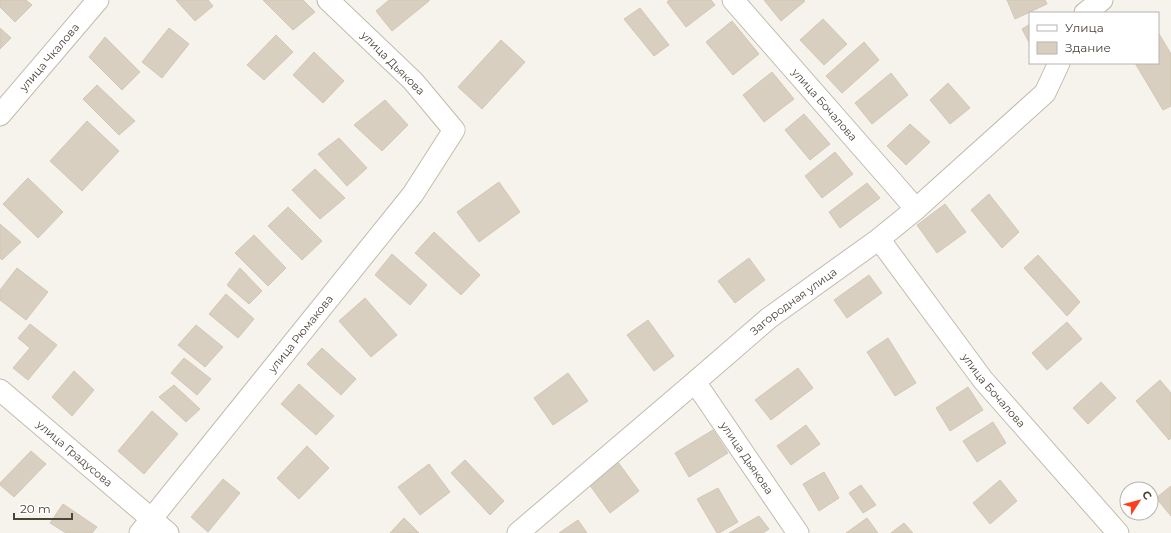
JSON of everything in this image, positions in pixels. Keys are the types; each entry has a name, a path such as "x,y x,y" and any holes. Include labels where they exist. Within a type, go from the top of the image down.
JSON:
{"street":[{"name":"улица Чкалова","path":"0,115 98,0"},
{"name":"улица Дьякова","path":"328,0 413,81 454,130"},
{"name":"улица Бочалова","path":"733,0 916,209"},
{"path":"1075,0 1081,12"},
{"path":"1086,12 1102,0"},
{"name":"Загородная улица","path":"518,533 769,318 879,239 916,209 1045,93 1059,64"},
{"name":"улица Рюмакова","path":"146,525 413,194 454,130"},
{"name":"улица Бочалова","path":"879,239 983,380 1118,533"},
{"name":"улица Дьякова","path":"695,382 798,533"},
{"name":"улица Градусова","path":"0,390 146,525 168,533"}],"building":[{"path":"0,0 26,0 32,5 15,22 0,7"},
{"path":"176,0 208,0 213,6 195,21"},
{"path":"263,0 303,0 315,12 293,30"},
{"path":"389,0 429,1 392,31 376,11"},
{"path":"669,0 711,0 715,5 686,27 667,2"},
{"path":"764,0 803,0 805,1 781,21"},
{"path":"1007,0 1045,0 1047,4 1015,19"},
{"path":"640,8 669,45 654,56 624,19"},
{"path":"823,19 847,44 824,65 800,40"},
{"path":"732,21 759,54 733,75 706,42"},
{"path":"1029,25 1029,42 1022,29"},
{"path":"0,28 11,38 0,49"},
{"path":"169,28 189,44 162,78 142,62"},
{"path":"1159,34 1171,54 1171,106 1163,110 1136,64 1159,64"},
{"path":"276,35 293,52 264,80 247,65"},
{"path":"105,37 140,72 122,90 89,57"},
{"path":"501,40 525,62 482,109 458,87"},
{"path":"864,42 879,60 842,93 826,76"},
{"path":"314,52 344,81 323,103 293,75"},
{"path":"772,72 794,99 764,122 743,95"},
{"path":"891,73 908,95 872,124 855,103"},
{"path":"948,83 970,108 950,124 930,100"},
{"path":"97,85 135,121 119,135 83,99"},
{"path":"385,100 408,125 382,151 354,125"},
{"path":"804,114 830,144 810,160 785,130"},
{"path":"87,121 119,151 82,191 50,161"},
{"path":"910,124 930,142 906,165 887,146"},
{"path":"339,138 367,168 347,186 318,154"},
{"path":"835,152 853,174 822,198 805,176"},
{"path":"315,169 345,198 320,219 292,190"},
{"path":"28,178 63,212 38,238 3,204"},
{"path":"499,182 520,212 479,242 457,212"},
{"path":"867,183 880,198 840,228 829,212"},
{"path":"989,194 1019,232 1002,248 971,210"},
{"path":"945,204 966,232 937,253 917,225"},
{"path":"288,207 322,241 302,260 268,226"},
{"path":"0,224 21,242 2,260 0,258"},
{"path":"434,232 480,275 461,295 415,253"},
{"path":"254,235 286,268 268,286 235,253"},
{"path":"392,254 427,285 410,305 375,275"},
{"path":"1038,255 1080,302 1067,316 1024,268"},
{"path":"749,258 765,280 735,303 718,281"},
{"path":"17,268 48,292 26,320 0,300 0,290"},
{"path":"240,268 262,291 249,304 227,285"},
{"path":"869,275 882,293 847,318 834,300"},
{"path":"226,294 254,319 238,338 209,314"},
{"path":"365,298 397,335 371,357 339,321"},
{"path":"648,320 674,356 654,371 627,335"},
{"path":"1067,322 1082,339 1047,370 1032,353"},
{"path":"30,324 57,345 28,380 13,368 30,348 18,338"},
{"path":"196,325 223,347 205,367 178,345"},
{"path":"888,338 916,383 895,396 867,352"},
{"path":"322,348 356,379 341,395 307,364"},
{"path":"184,358 211,379 197,395 171,373"},
{"path":"798,368 813,388 771,420 755,400"},
{"path":"74,371 94,390 72,416 52,397"},
{"path":"568,373 588,401 553,425 534,398"},
{"path":"1160,380 1171,393 1171,438 1169,440 1136,401"},
{"path":"1101,382 1116,398 1088,424 1073,408"},
{"path":"299,384 334,416 316,435 281,404"},
{"path":"174,385 200,409 186,422 159,397"},
{"path":"968,387 983,410 950,431 936,408"},
{"path":"152,411 178,434 144,474 118,451"},
{"path":"993,422 1006,443 977,462 963,441"},
{"path":"806,425 820,444 791,465 777,446"},
{"path":"713,430 728,453 689,477 675,453"},
{"path":"307,446 329,468 299,499 277,478"},
{"path":"31,451 46,464 14,497 0,485 0,483"},
{"path":"615,458 639,491 610,513 586,480"},
{"path":"465,460 504,501 490,515 451,473"},
{"path":"429,464 450,492 420,515 398,487"},
{"path":"824,472 839,498 819,511 803,484"},
{"path":"223,479 240,493 208,532 191,517"},
{"path":"1000,480 1017,501 990,524 973,503"},
{"path":"861,485 876,505 863,513 849,493"},
{"path":"1171,486 1171,516 1159,502 1159,496"},
{"path":"718,488 738,522 717,533 697,499"},
{"path":"63,504 97,527 92,533 66,533 50,523"},
{"path":"759,516 769,529 763,533 729,533"},
{"path":"404,518 419,533 390,533"},
{"path":"867,518 878,533 846,533"},
{"path":"578,520 587,533 559,533"},
{"path":"904,523 913,533 891,533"}]}
